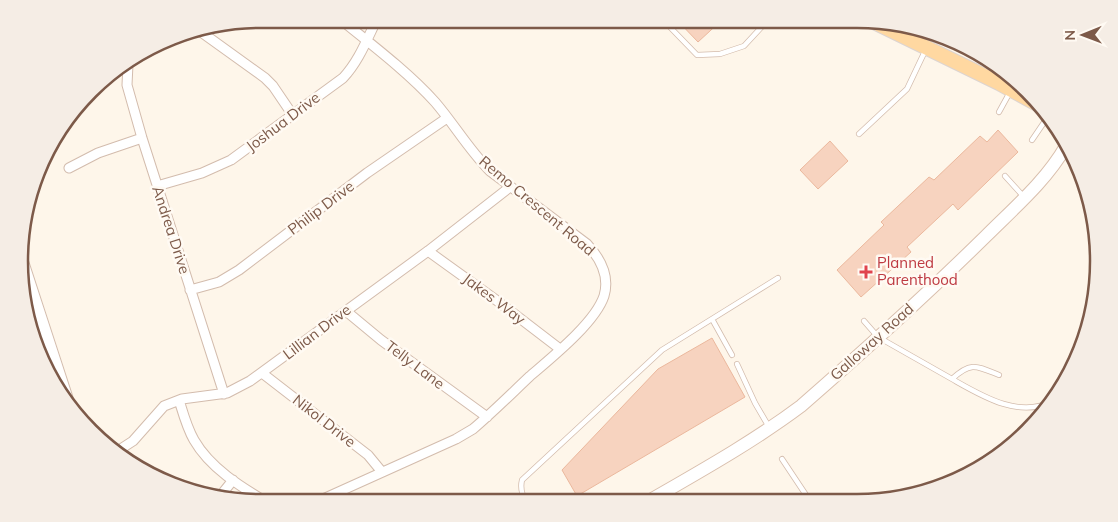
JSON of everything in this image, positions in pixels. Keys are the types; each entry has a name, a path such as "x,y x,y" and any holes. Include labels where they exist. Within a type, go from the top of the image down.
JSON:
{"main road":[{"path":"889,29 1022,96"},
{"name":"Galloway Road","path":"660,494 770,428 801,406 964,257 1046,176 1064,154"}],"street":[{"name":"Remo Crescent Road","path":"334,494 456,439 472,429 588,321 601,302 606,284 602,265 587,244 510,187 476,157 447,118 421,88 351,28"},
{"name":"Joshua Drive","path":"156,186 202,173 231,160 346,74 373,28"},
{"path":"204,34 265,78 273,86 292,114"},
{"name":"Andrea Drive","path":"128,69 127,84 156,186 224,394"},
{"name":"Philip Drive","path":"190,290 219,282 239,270 368,173 447,118"},
{"path":"69,168 98,153 142,138"},
{"name":"Lillian Drive","path":"122,448 133,441 164,406 179,400 224,394 238,388 262,373 428,251 510,187"},
{"name":"Jakes Way","path":"428,251 560,349"},
{"path":"28,278 63,384"},
{"name":"Telly Lane","path":"346,311 381,340 487,417"},
{"name":"Nikol Drive","path":"262,373 368,455 382,472"},
{"path":"179,400 195,442 207,457 233,480 254,494"},
{"path":"224,492 233,480"}],"lane":[{"path":"671,28 697,54 720,54 744,46 761,28"},
{"path":"859,134 907,89 927,48"},
{"path":"999,112 1011,90"},
{"path":"1032,140 1044,122"},
{"path":"1005,176 1024,198"},
{"path":"522,494 520,486 522,480 662,350 778,278"},
{"path":"712,319 732,355"},
{"path":"864,321 878,337 952,379 1013,407 1039,407"},
{"path":"40,336 47,335"},
{"path":"737,364 755,403 770,428"},
{"path":"952,379 962,370 972,366 977,366 999,375"},
{"path":"782,459 805,494"}],"building":[{"path":"685,28 713,28 698,42"},
{"path":"998,130 1018,152 958,210 953,204 907,247 911,252 861,297 837,270 884,225 881,222 929,177 934,180 980,136 987,142"},
{"path":"830,141 848,161 818,189 800,170"},
{"path":"712,338 745,397 580,494 576,494 562,470 658,369"}],"place":[{"name":"Planned Parenthood","path":"866,272"}]}
